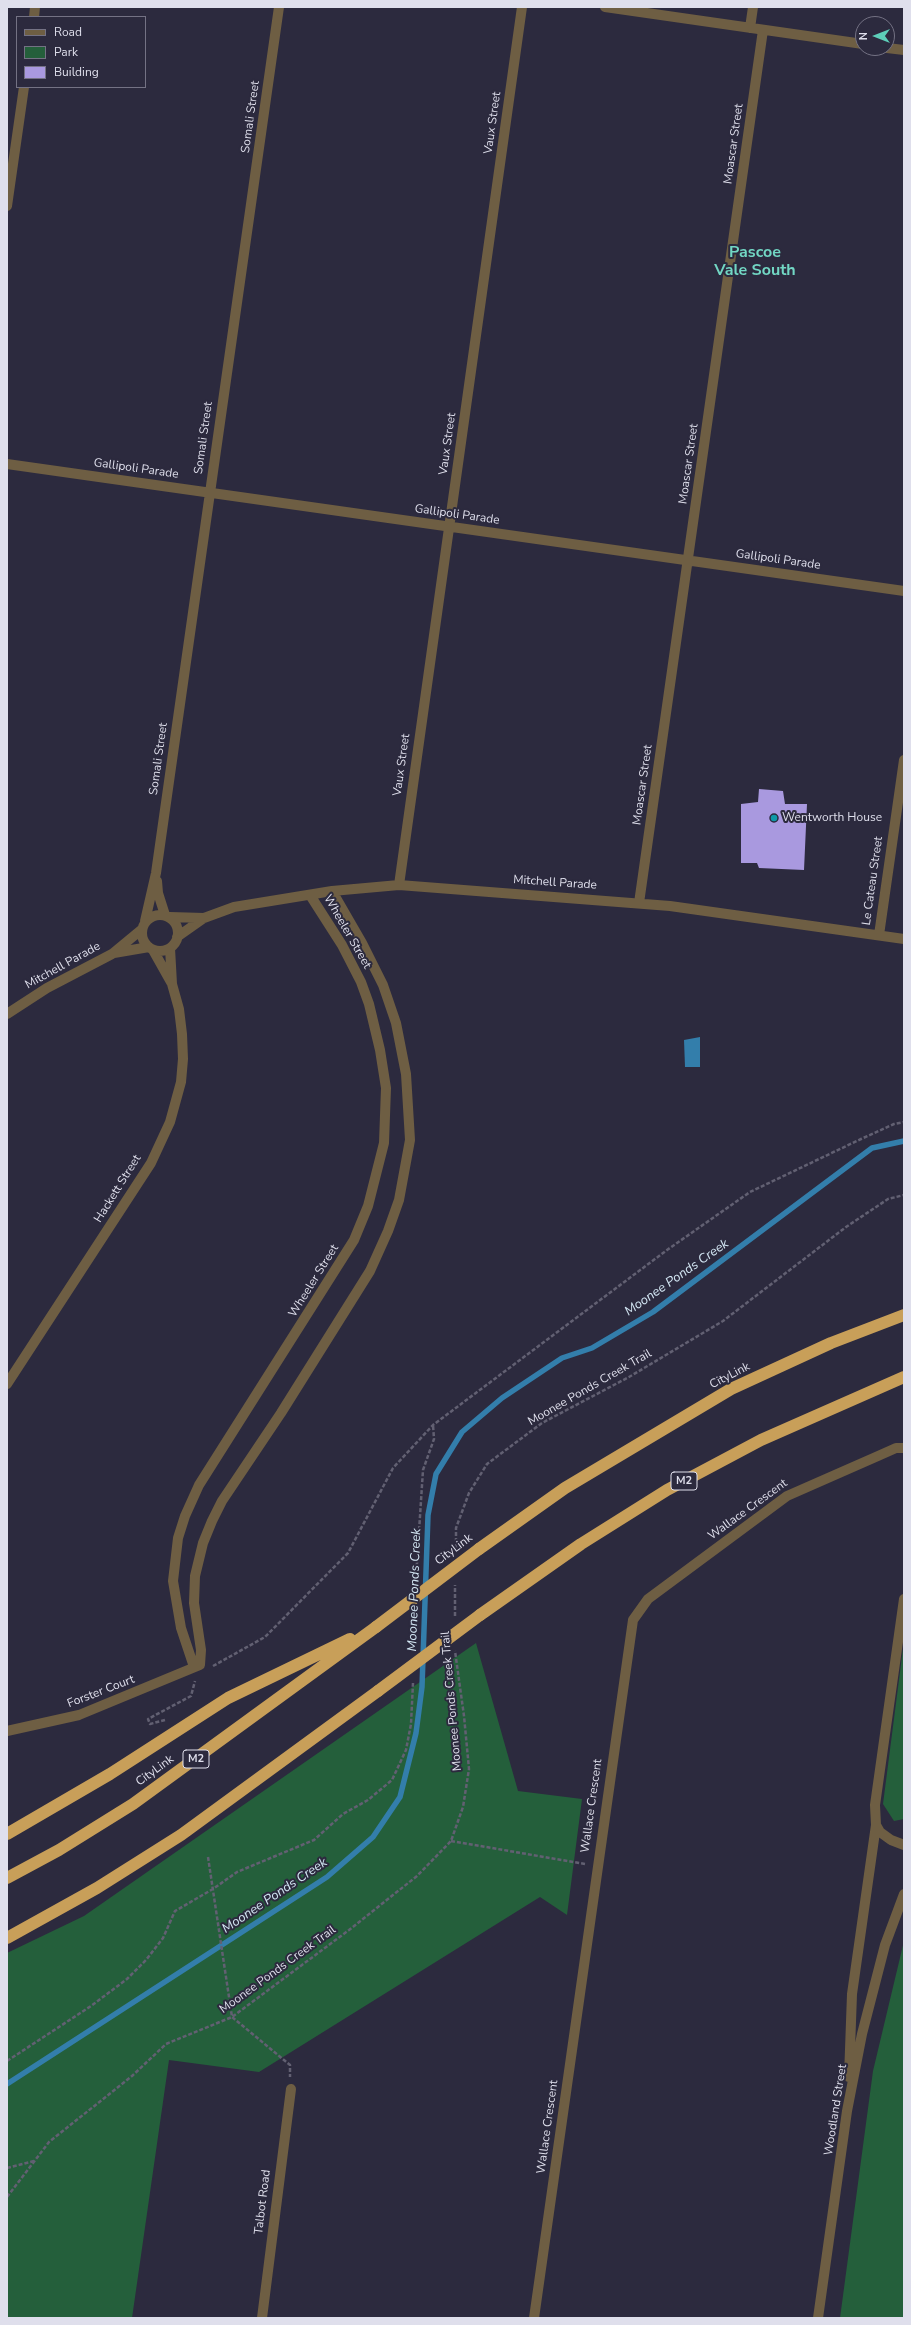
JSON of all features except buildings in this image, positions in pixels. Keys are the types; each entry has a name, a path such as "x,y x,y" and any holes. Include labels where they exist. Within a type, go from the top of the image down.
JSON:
{"highway":[{"name":"CityLink","path":"7,1878 58,1850 133,1804 376,1627 479,1549 566,1488 731,1389 831,1343 904,1315"},
{"name":"M2","path":"7,1938 97,1888 181,1835 378,1691 480,1614 581,1544 667,1490 761,1440 904,1377"},
{"path":"7,1834 98,1782 228,1698 376,1627"}],"street":[{"name":"Somali Street","path":"143,925 156,873 280,7"},
{"name":"Vaux Street","path":"399,884 522,7"},
{"path":"605,7 855,43"},
{"path":"750,28 754,7"},
{"name":"Moascar Street","path":"639,903 763,30"},
{"path":"7,206 24,88"},
{"name":"Gallipoli Parade","path":"7,464 904,591"},
{"name":"Le Cateau Street","path":"879,935 904,760"},
{"name":"Somali Street","path":"156,873 158,893 168,916"},
{"name":"Mitchell Parade","path":"178,937 204,918 234,907 332,891 399,884 639,903 904,939"},
{"name":"Wheeler Street","path":"197,1666 201,1650 194,1612 194,1591 203,1543 222,1501 281,1413 370,1271 388,1231 406,1171 410,1140 410,1109 406,1074 396,1023 383,985 362,943 332,891"},
{"name":"Wheeler Street","path":"197,1666 181,1628 173,1581 177,1544 184,1516 200,1485 354,1240 368,1206 384,1143 386,1088 380,1050 369,1004 361,982 342,945 310,895"},
{"path":"154,915 168,916 177,926 178,937 170,948 165,950 151,949 143,940 143,925 154,915"},
{"name":"Mitchell Parade","path":"168,916 204,918"},
{"name":"Mitchell Parade","path":"7,1014 47,988 112,954 143,925"},
{"name":"Hackett Street","path":"7,1384 130,1196 161,1142 176,1103 183,1059 181,1022 172,984 170,948"},
{"name":"Mitchell Parade","path":"112,954 151,949"},
{"name":"Hackett Street","path":"151,949 172,984"},
{"name":"Wallace Crescent","path":"534,2318 633,1620 648,1599 795,1492 896,1448 904,1448"},
{"path":"847,2111 852,1994 876,1825 875,1805 904,1599"},
{"name":"Forster Court","path":"7,1731 79,1715 197,1666"},
{"path":"876,1825 891,1840 904,1845"},
{"name":"Woodland Street","path":"818,2318 847,2111 873,1988 897,1911 904,1894"},
{"name":"Talbot Road","path":"262,2318 291,2089"}],"path":[{"path":"172,1718 150,1724 148,1719 191,1696 197,1666 211,1667 265,1637 348,1553 393,1468 433,1425 667,1250 750,1192 861,1139 894,1124 904,1122"},
{"name":"Moonee Ponds Creek Trail","path":"456,1552 456,1528 469,1493 487,1464 542,1422 629,1377 723,1321 846,1227 888,1199 904,1195"},
{"path":"416,1580 423,1470 434,1439 433,1425"},
{"name":"Moonee Ponds Creek Trail","path":"455,1624 456,1584"},
{"path":"414,1652 415,1612"},
{"name":"Moonee Ponds Creek Trail","path":"7,2197 49,2142 132,2076 166,2044 232,2017 349,1930 417,1876 451,1841 463,1807 469,1769 464,1716 454,1648"},
{"path":"7,2061 91,2006 127,1979 146,1960 163,1938 175,1911 213,1889 237,1872 314,1840 343,1814 368,1800 392,1780 406,1750 411,1724 413,1676"},
{"path":"451,1841 597,1866"},
{"path":"208,1857 232,2017 290,2065 291,2089"},
{"path":"7,2168 34,2161"}],"green space":[{"path":"904,1641 904,1819 894,1821 883,1804"},
{"path":"476,1643 518,1791 582,1799 567,1915 540,1897 259,2072 169,2060 132,2318 7,2318 7,1953 84,1916"},
{"path":"904,1941 904,2318 840,2318 873,2071"}],"water":[{"path":"700,1037 700,1067 685,1067 684,1040"}],"waterway":[{"name":"Moonee Ponds Creek","path":"7,2084 327,1877 373,1837 400,1797 416,1733 422,1687 428,1515 436,1474 462,1432 502,1398 562,1358 592,1348 653,1312 872,1148 904,1141"}],"place":[{"name":"Wentworth House","path":"774,818"}],"district":[{"name":"Pascoe Vale South","path":"755,262"}]}
